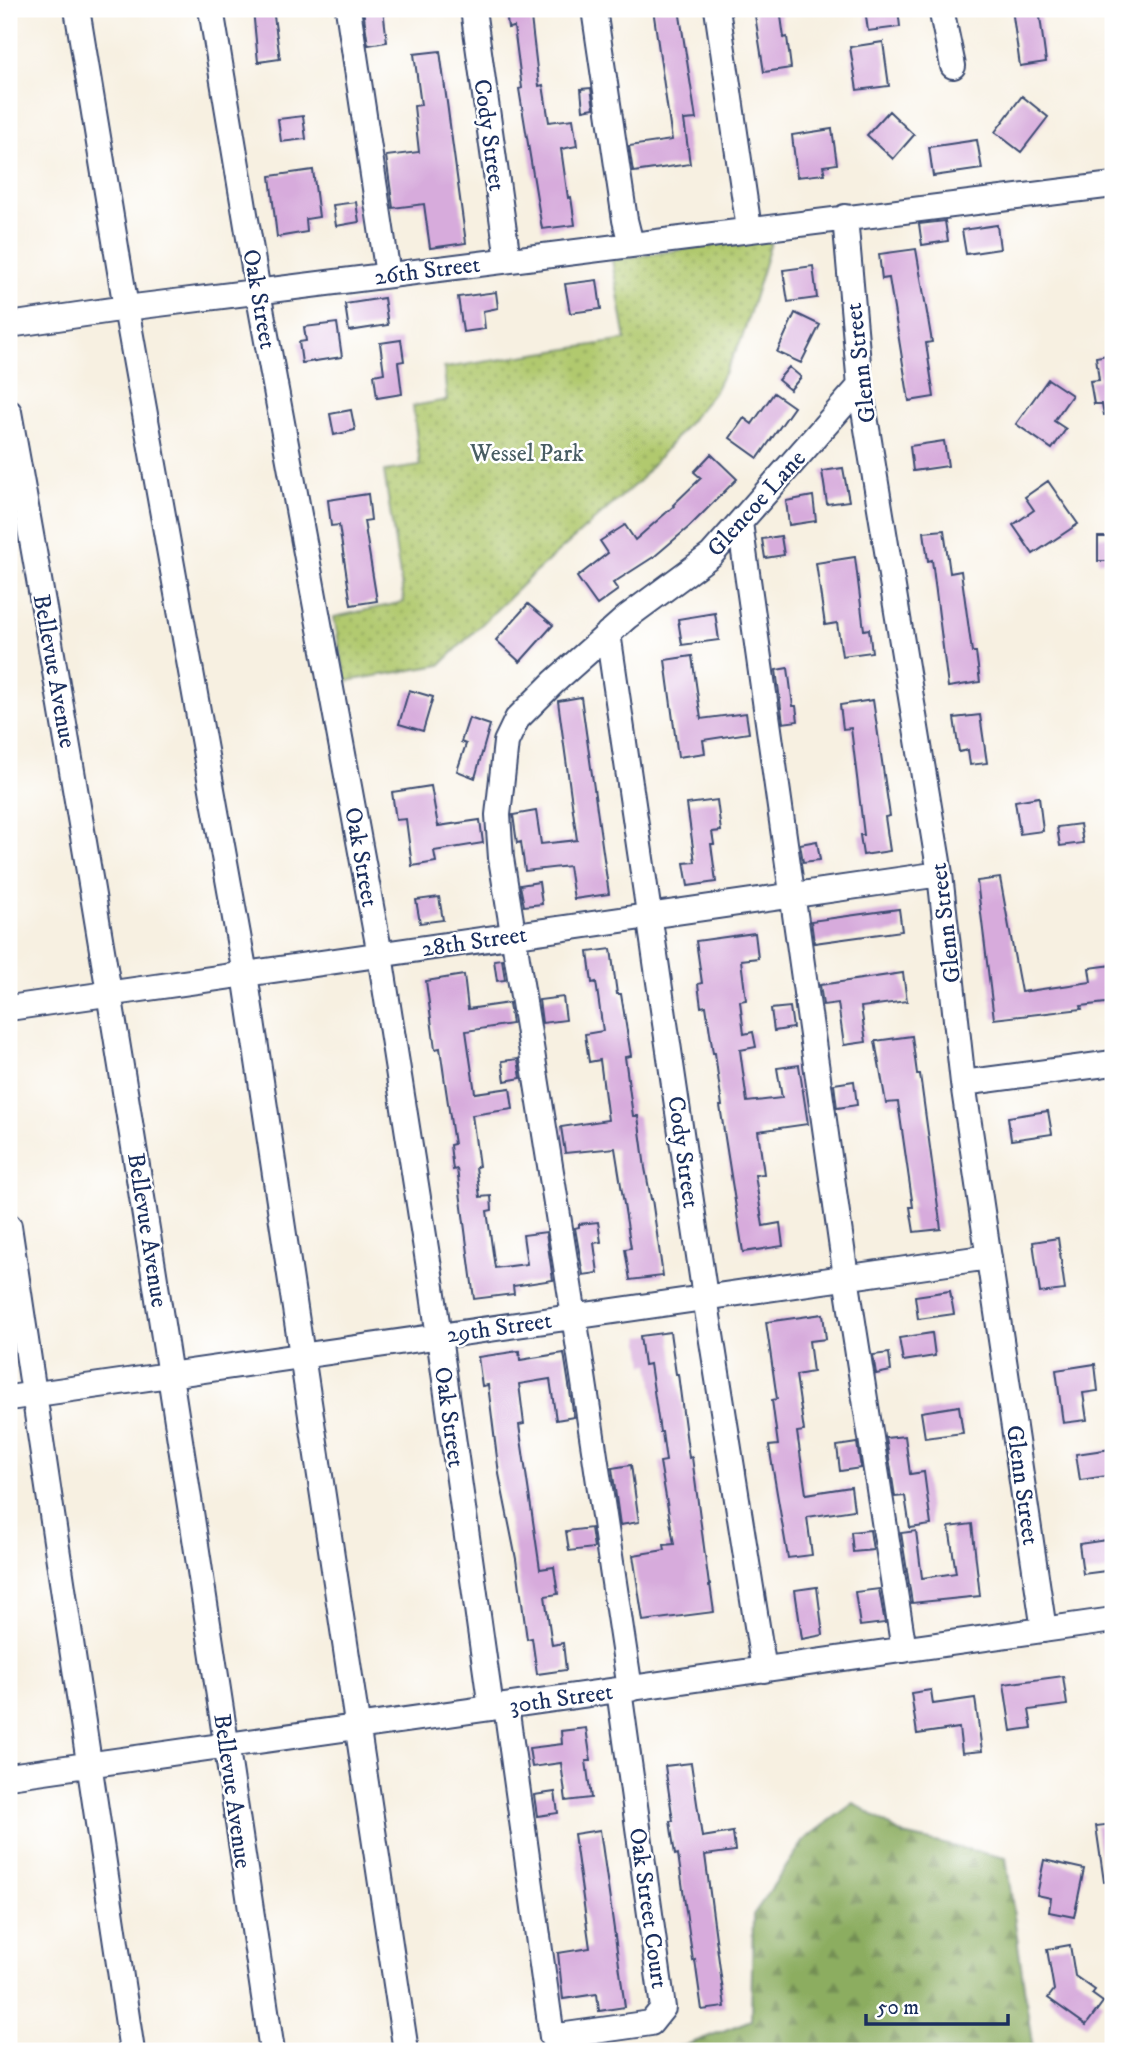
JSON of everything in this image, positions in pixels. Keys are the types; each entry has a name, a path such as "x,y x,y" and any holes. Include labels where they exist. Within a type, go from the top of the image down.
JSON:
{"street":[{"path":"77,9 126,307 245,974 406,2051"},
{"name":"Oak Street","path":"211,9 258,292 380,955 498,1707 545,2044"},
{"path":"348,9 388,275"},
{"name":"Cody Street","path":"472,9 508,260"},
{"path":"594,9 625,220 631,244"},
{"path":"717,9 749,229"},
{"path":"941,9 953,66"},
{"name":"26th Street","path":"9,326 126,307 845,216 1113,185"},
{"name":"Glenn Street","path":"845,216 860,386 940,874 963,1083 1044,1630"},
{"name":"Glencoe Lane","path":"574,1316 501,858 498,815 506,742 517,719 554,682 626,617 711,555 860,386"},
{"name":"Bellevue Avenue","path":"9,412 54,659 171,1374 272,2051"},
{"path":"740,523 846,1277 904,1650"},
{"name":"Cody Street","path":"608,633 705,1297 764,1670"},
{"name":"28th Street","path":"9,1009 940,874"},
{"path":"963,1083 1113,1063"},
{"path":"9,1226 132,2051"},
{"name":"29th Street","path":"9,1398 989,1257"},
{"name":"Oak Street Court","path":"545,2044 651,2023 663,2008 625,1689 574,1316"},
{"name":"30th Street","path":"9,1776 1113,1620"}],"green space":[{"name":"Wessel Park","path":"773,236 742,338 715,391 640,480 531,576 440,665 346,681 334,617 404,602 384,471 420,466 413,406 447,400 444,368 626,340 612,260"},
{"path":"854,1803 904,1835 1006,1858 1033,2051 640,2051 684,2046 751,2020 753,1915 806,1838"}],"building":[{"path":"253,9 273,9 280,59 258,62"},
{"path":"363,9 383,9 387,42 368,45"},
{"path":"506,9 530,9 539,86 543,85 549,122 573,119 577,146 561,149 575,225 542,229 519,89 522,88 514,27 508,28"},
{"path":"653,9 679,9 696,119 684,120 690,164 633,172 629,146 672,140"},
{"path":"754,9 780,9 791,68 764,72"},
{"path":"865,9 898,9 900,27 868,31"},
{"path":"1012,9 1039,9 1046,62 1020,66"},
{"path":"883,42 889,86 857,90 850,47"},
{"path":"440,51 466,243 430,248 424,204 393,208 386,156 419,152 414,106 421,105 414,54"},
{"path":"591,88 594,108 583,110 581,89"},
{"path":"1022,96 1048,117 1021,152 995,132"},
{"path":"889,111 914,135 893,159 867,135"},
{"path":"303,116 306,139 281,142 278,119"},
{"path":"832,129 837,164 823,166 825,174 797,177 792,135"},
{"path":"977,140 982,169 933,176 929,147"},
{"path":"313,170 319,217 306,219 307,232 277,237 270,176"},
{"path":"356,202 359,222 336,226 333,205"},
{"path":"945,221 948,241 922,245 919,224"},
{"path":"997,225 1000,249 966,254 962,230"},
{"path":"916,249 932,342 926,343 934,397 909,401 889,278 882,279 879,254"},
{"path":"813,266 817,298 788,302 783,270"},
{"path":"597,280 601,309 570,313 565,284"},
{"path":"496,292 498,308 483,311 485,329 463,332 458,297"},
{"path":"384,298 388,325 349,331 345,304"},
{"path":"795,313 820,325 801,363 777,352"},
{"path":"337,323 342,357 302,363 299,342 306,341 304,327"},
{"path":"401,340 404,361 398,362 402,394 377,398 374,375 384,373 380,343"},
{"path":"1113,354 1113,415 1104,415 1102,404 1094,404 1090,381 1099,380 1096,357"},
{"path":"789,367 801,377 790,390 778,380"},
{"path":"1048,379 1072,395 1054,421 1066,429 1052,449 1016,424"},
{"path":"774,393 794,407 758,458 730,438 744,418 752,424"},
{"path":"351,410 355,430 334,435 330,414"},
{"path":"944,441 948,466 913,471 910,446"},
{"path":"711,454 737,479 689,527 655,556 613,583 618,590 597,605 577,577 608,553 600,541 625,525 635,540 701,478 694,472"},
{"path":"843,468 849,501 827,504 822,471"},
{"path":"1048,481 1078,524 1033,554 1013,525 1034,510 1025,497"},
{"path":"368,494 371,520 364,521 377,601 351,605 339,525 331,526 328,500"},
{"path":"813,496 816,521 789,525 786,501"},
{"path":"944,530 950,573 961,571 972,652 976,652 980,682 948,687 932,560 928,561 924,532"},
{"path":"781,536 784,555 765,558 762,539"},
{"path":"1098,537 1113,537 1113,561 1098,561"},
{"path":"855,557 864,630 869,629 872,652 842,656 837,623 825,625 816,563"},
{"path":"528,604 553,625 520,662 496,640"},
{"path":"715,613 719,640 682,645 678,619"},
{"path":"692,656 701,719 746,713 749,733 703,740 705,753 678,757 665,660"},
{"path":"788,668 793,706 796,706 798,721 783,723 776,670"},
{"path":"409,690 433,697 423,731 399,724"},
{"path":"581,697 609,894 574,899 569,866 525,871 521,842 517,843 513,815 536,811 541,844 577,840 558,701"},
{"path":"873,700 890,816 885,817 890,851 863,855 860,835 864,835 851,728 843,729 840,705"},
{"path":"980,715 987,763 970,765 968,750 959,752 954,718"},
{"path":"469,718 490,725 475,778 457,771 466,744 461,742"},
{"path":"431,786 438,826 480,820 483,843 434,851 436,862 412,866 406,819 396,820 392,792"},
{"path":"1039,797 1043,831 1020,834 1015,801"},
{"path":"717,800 721,831 712,832 714,844 711,844 716,882 688,886 684,863 695,862 687,804"},
{"path":"1080,824 1083,843 1060,846 1057,827"},
{"path":"817,841 820,860 803,862 800,844"},
{"path":"1000,878 1021,992 1091,982 1089,968 1113,965 1113,1002 1081,1006 1082,1009 994,1019 977,881"},
{"path":"539,882 542,904 524,906 520,885"},
{"path":"439,897 443,920 420,923 416,900"},
{"path":"899,909 902,931 814,943 811,921"},
{"path":"755,933 758,958 741,960 746,1000 740,1001 744,1034 753,1032 756,1047 740,1050 747,1102 782,1098 777,1068 799,1065 808,1124 758,1131 764,1174 755,1175 763,1226 780,1223 783,1246 743,1252 720,1106 715,1053 706,1006 701,1007 698,984 702,983 696,941"},
{"path":"611,949 617,994 621,994 631,1056 625,1057 633,1116 638,1116 663,1276 630,1280 625,1249 631,1248 615,1148 565,1153 561,1127 608,1120 600,1060 589,1062 585,1034 603,1031 596,982 592,983 588,952"},
{"path":"502,959 505,980 497,981 494,960"},
{"path":"903,973 907,1001 861,1007 866,1042 844,1045 838,1003 823,1005 820,985"},
{"path":"464,975 468,1009 509,1003 512,1024 466,1031 475,1093 510,1088 513,1109 472,1115 480,1197 491,1196 492,1210 487,1211 495,1268 527,1264 523,1235 546,1232 553,1280 513,1286 514,1294 474,1299 457,1169 453,1170 450,1145 454,1144 440,1048 435,1049 426,981"},
{"path":"563,997 566,1020 542,1023 539,1000"},
{"path":"790,1007 793,1028 774,1031 771,1009"},
{"path":"912,1036 917,1074 920,1074 941,1229 914,1232 898,1102 886,1103 875,1041"},
{"path":"518,1059 521,1078 505,1081 502,1061"},
{"path":"854,1081 857,1105 837,1108 834,1084"},
{"path":"1048,1111 1052,1134 1011,1140 1008,1117"},
{"path":"598,1222 601,1242 594,1243 598,1273 583,1275 575,1228 579,1227 579,1224"},
{"path":"1058,1238 1065,1290 1040,1293 1033,1242"},
{"path":"950,1291 954,1314 918,1319 915,1296"},
{"path":"823,1314 826,1339 809,1341 813,1372 796,1375 804,1431 797,1432 806,1494 851,1487 854,1510 807,1517 812,1555 788,1558 769,1446 778,1445 772,1400 777,1399 766,1322"},
{"path":"670,1332 689,1458 692,1457 714,1612 643,1621 633,1555 665,1550 664,1545 674,1544 660,1462 666,1461 662,1432 650,1364 644,1365 640,1336"},
{"path":"932,1333 935,1356 903,1361 899,1338"},
{"path":"519,1351 520,1360 564,1353 574,1417 556,1420 550,1379 519,1384 524,1424 519,1425 540,1569 554,1567 558,1594 545,1596 552,1645 563,1643 566,1670 537,1674 532,1638 527,1639 516,1559 499,1474 488,1385 482,1386 478,1357"},
{"path":"889,1353 891,1371 876,1374 873,1355"},
{"path":"1095,1364 1098,1391 1083,1393 1087,1420 1063,1423 1056,1370"},
{"path":"959,1406 963,1433 925,1438 921,1412"},
{"path":"905,1436 910,1474 924,1472 931,1525 910,1528 905,1496 895,1497 886,1438"},
{"path":"857,1443 861,1468 840,1471 837,1446"},
{"path":"1111,1449 1113,1475 1080,1480 1076,1454"},
{"path":"631,1465 639,1522 620,1525 612,1468"},
{"path":"972,1524 980,1596 912,1603 901,1533 916,1531 922,1578 956,1573 949,1527"},
{"path":"591,1528 594,1548 569,1551 566,1531"},
{"path":"870,1530 873,1550 853,1552 851,1532"},
{"path":"1113,1539 1113,1570 1083,1574 1079,1544"},
{"path":"817,1587 823,1635 802,1639 795,1590"},
{"path":"879,1589 885,1623 860,1626 855,1592"},
{"path":"1063,1676 1067,1705 1029,1710 1032,1728 1011,1731 1004,1684"},
{"path":"931,1690 933,1704 975,1698 982,1751 962,1753 959,1728 917,1734 911,1693"},
{"path":"586,1728 591,1761 586,1761 591,1798 566,1801 561,1763 532,1767 529,1748 562,1744 561,1731"},
{"path":"691,1763 702,1837 733,1832 735,1851 705,1855 725,2007 702,2010 678,1854 675,1855 665,1766"},
{"path":"555,1792 558,1813 537,1816 534,1795"},
{"path":"1113,1824 1113,1881 1104,1882 1096,1826"},
{"path":"600,1830 625,2007 599,2011 597,1994 563,1999 558,1953 590,1948 574,1834"},
{"path":"1044,1860 1084,1869 1074,1917 1049,1912 1051,1898 1037,1895"},
{"path":"1070,1945 1075,1976 1095,1990 1092,1994 1103,2002 1086,2025 1048,1998 1054,1990 1047,1949"}]}
